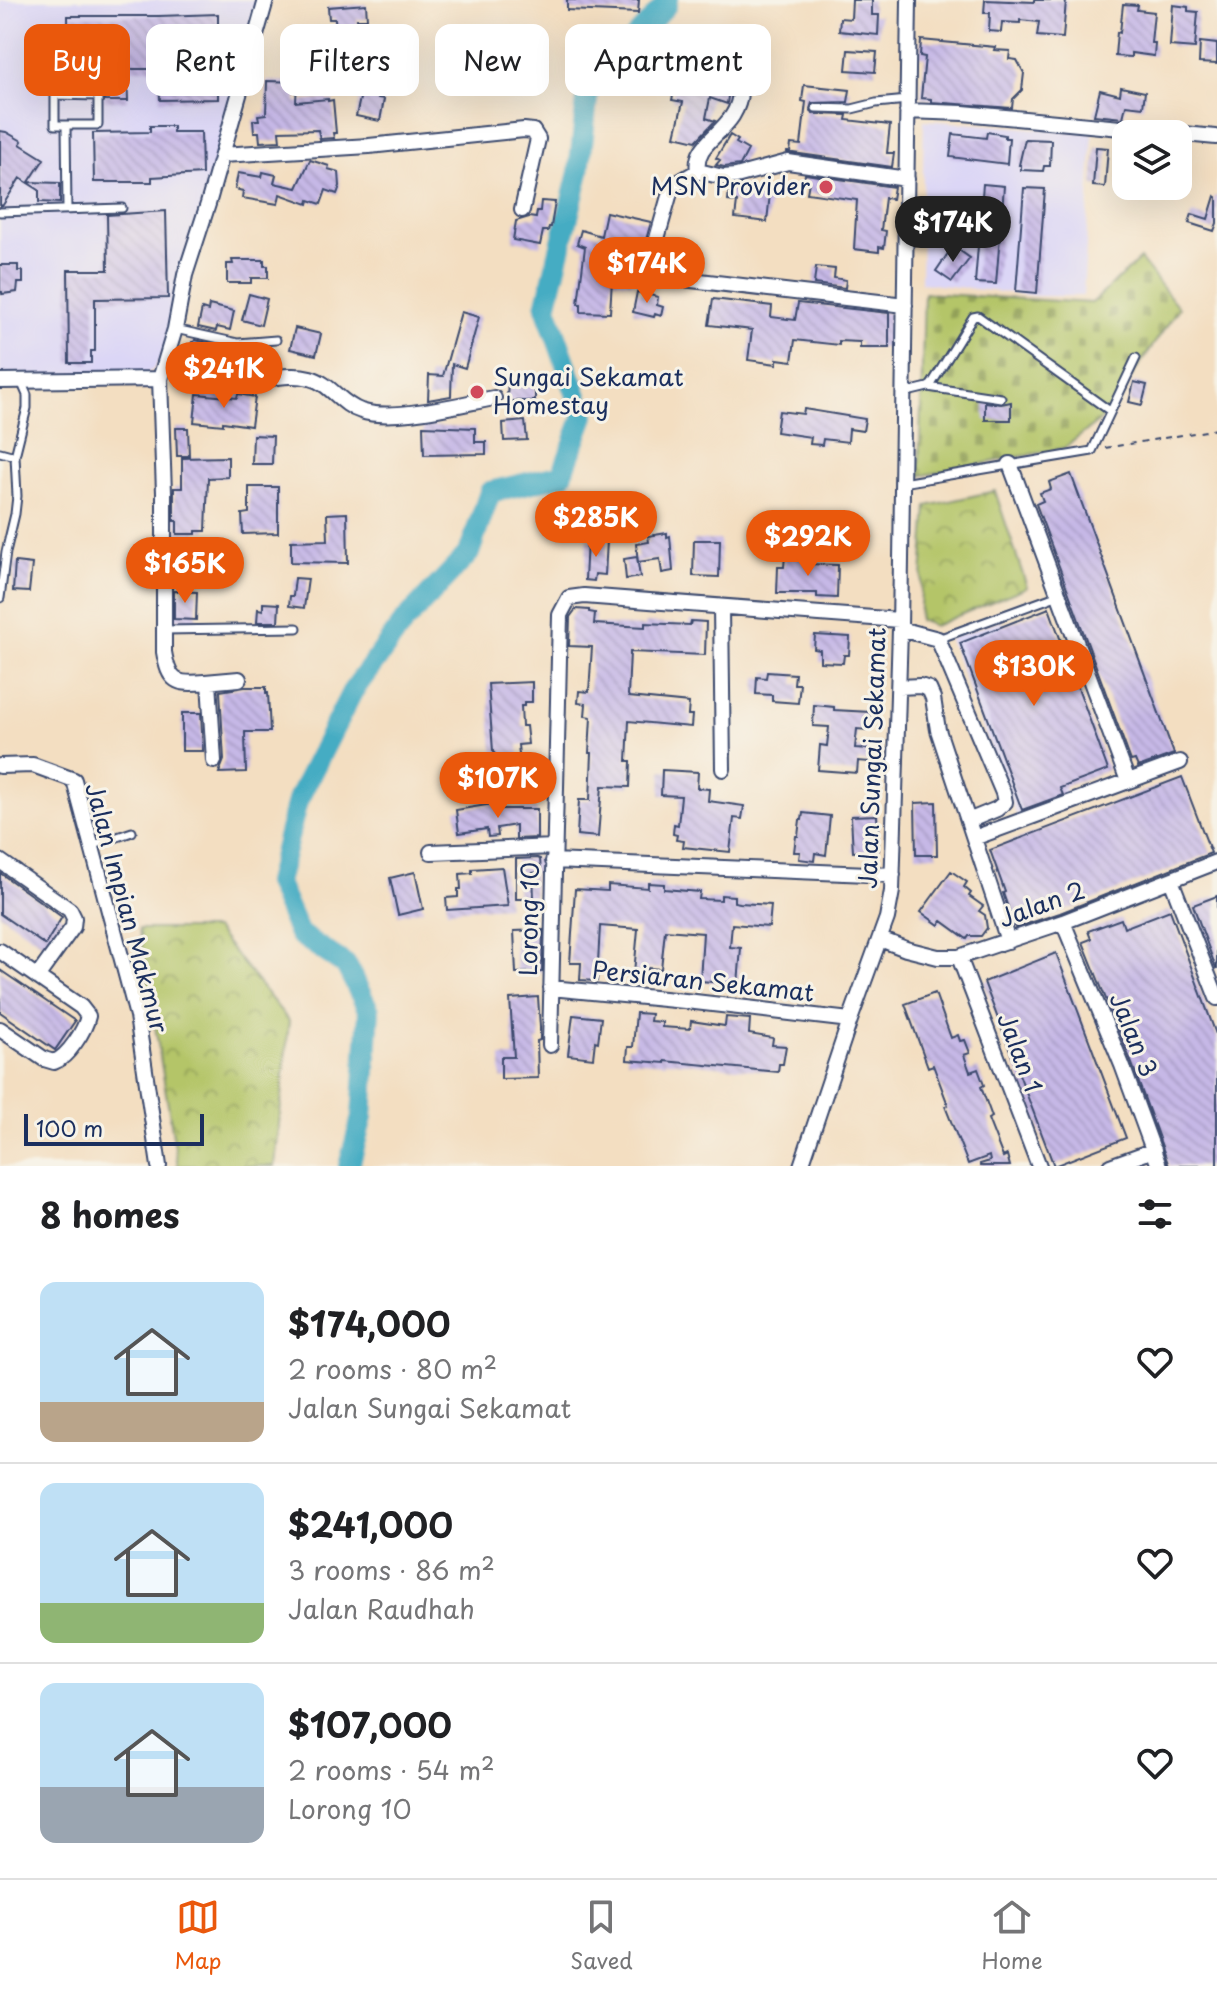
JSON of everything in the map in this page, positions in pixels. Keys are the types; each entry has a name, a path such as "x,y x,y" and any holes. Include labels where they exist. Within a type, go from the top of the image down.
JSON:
{"street":[{"path":"239,679 185,684 174,679 166,669 160,379 175,329 185,275 266,0"},
{"name":"Jalan Sungai Sekamat","path":"801,1166 887,918 893,875 899,687 909,0"},
{"path":"698,171 696,163 699,153 737,112 740,96"},
{"path":"908,105 1216,137"},
{"path":"222,155 533,131 538,139 522,210"},
{"path":"905,305 657,276 651,274 649,267 671,189 698,171 723,177 736,176 788,162 907,179"},
{"path":"165,363 232,380 292,376 310,378 325,385 358,411 376,415 494,398"},
{"path":"0,381 160,379"},
{"path":"1010,464 1128,781"},
{"name":"Lorong 10","path":"550,1045 560,615 569,598 584,596 900,624 938,639"},
{"path":"721,607 723,769"},
{"path":"938,639 1005,802 997,809 968,821"},
{"path":"209,682 214,761"},
{"path":"899,687 920,686 929,689 933,698 938,730 1008,941"},
{"path":"974,838 1180,762"},
{"name":"Jalan Impian Makmur","path":"0,766 33,765 74,780 137,1016 159,1166"},
{"path":"431,852 554,854 779,872 893,875"},
{"path":"0,861 70,910 74,918 73,927 37,977"},
{"name":"Jalan 2","path":"880,939 938,957 959,957 1063,922 1216,862"},
{"path":"1171,880 1217,998"},
{"name":"Jalan 3","path":"1063,922 1122,1065 1159,1166"},
{"path":"0,951 81,1007 88,1016 86,1025 62,1059 54,1062 44,1059 0,1029"},
{"name":"Jalan 1","path":"959,957 1039,1166"},
{"name":"Persiaran Sekamat","path":"551,988 850,1020"},
{"path":"1110,1166 1154,1150"}],"lane":[{"path":"55,95 98,96 98,125 66,125 55,125 55,95"},
{"path":"816,108 852,109 876,103 908,105"},
{"path":"66,125 67,210"},
{"path":"0,212 122,208"},
{"path":"928,387 973,317 978,316 1110,411"},
{"path":"175,329 238,343 276,340"},
{"path":"902,483 1092,451 1136,358"},
{"path":"0,598 17,496 15,456 27,408 27,395 21,381"},
{"path":"903,393 928,387 1001,398"},
{"path":"0,452 15,456"},
{"path":"938,639 1059,595"},
{"path":"164,630 297,628"},
{"path":"91,846 132,832"}],"path":[{"path":"1092,451 1217,429"}],"shaded area":[{"path":"0,0 260,0 253,24 146,24 146,96 233,96 172,307 168,342 153,370 145,374 0,378"},
{"path":"924,120 1093,133 1083,296 1037,296 921,283"},
{"path":"1001,620 1068,798 1017,817 949,639"}],"green space":[{"path":"1140,259 1179,308 1102,419 1064,448 919,476 924,293 1092,303"},
{"path":"995,491 1027,587 934,626 919,620 927,506"},
{"path":"139,929 215,929 289,1021 275,1166 178,1166"}],"building":[{"path":"567,0 639,0 638,13 567,10"},
{"path":"852,0 872,0 872,15 879,15 878,35 839,31 840,18 851,19"},
{"path":"985,0 1066,0 1063,38 1037,36 1039,22 1020,20 1020,23 1002,22 1001,32 989,31 990,13 984,13"},
{"path":"366,4 367,19 357,19 357,24 336,24 335,19 329,19 328,7"},
{"path":"1123,4 1138,5 1137,10 1154,12 1151,43 1155,43 1154,56 1131,53 1131,57 1115,56"},
{"path":"1173,5 1198,12 1195,48 1170,46"},
{"path":"218,14 218,24 146,24 146,69 130,69 130,24 68,24 68,16"},
{"path":"921,40 1010,51 1009,59 1017,60 1024,73 1022,90 1013,99 1012,108 931,102 931,99 921,98 925,57 920,56"},
{"path":"1200,42 1217,44 1217,64 1199,63"},
{"path":"848,50 877,52 875,72 846,70"},
{"path":"267,81 280,81 280,96 296,96 296,102 333,100 336,133 333,133 334,138 320,139 318,130 279,131 280,141 260,142 259,132 254,132 253,120 259,120 258,115 266,114"},
{"path":"804,85 850,90 848,102 812,103 810,109 813,114 847,115 846,120 890,125 887,153 894,153 892,167 786,152 790,152 791,144 801,145 806,102 802,101"},
{"path":"1121,87 1145,92 1143,107 1126,105 1123,118 1094,115 1100,90 1120,95"},
{"path":"104,96 128,96 128,101 104,101"},
{"path":"160,96 218,96 218,99 160,100"},
{"path":"361,96 384,99 380,121 356,116"},
{"path":"673,96 728,96 727,104 710,98 706,118 715,121 696,141 675,136 683,102 672,100"},
{"path":"150,126 173,126 173,132 201,132 202,174 152,177 152,182 94,182 93,133 150,132"},
{"path":"0,131 22,141 20,144 44,159 29,182 60,183 60,203 39,202 39,190 20,178 0,206"},
{"path":"987,132 1009,138 1007,164 950,157 953,134 986,138"},
{"path":"730,135 748,150 740,165 716,165 720,160 716,158"},
{"path":"1025,139 1051,140 1050,166 1044,166 1043,171 1021,170 1019,165"},
{"path":"1096,147 1108,148 1105,187 1093,186"},
{"path":"310,160 339,172 337,194 326,190 321,204 309,200 308,204 280,194 278,204 242,198 243,191 235,189 238,173 262,177 263,172 276,175 274,183 297,188"},
{"path":"805,174 894,187 892,199 885,198 881,230 886,231 884,248 879,247 879,252 854,249 857,200 807,193 809,182 804,181"},
{"path":"983,184 1004,186 996,284 975,283"},
{"path":"747,186 747,190 770,193 767,222 735,218 737,202 728,201 729,187"},
{"path":"1024,188 1045,189 1037,293 1016,291"},
{"path":"1215,196 1217,223 1214,231 1189,223 1192,214 1208,219"},
{"path":"541,201 555,202 551,227 543,231 540,245 513,240 516,221 536,218"},
{"path":"166,211 168,298 95,299 95,351 91,351 91,363 69,363 68,270 108,270 107,215"},
{"path":"606,212 651,222 644,247 634,244 630,269 635,270 633,283 612,280 610,313 581,312 581,304 578,304 585,247 577,244 581,230 601,236"},
{"path":"956,248 970,258 952,282 936,271 951,249"},
{"path":"232,260 264,260 264,266 268,266 268,278 251,278 251,283 227,283 227,264 233,264"},
{"path":"0,265 18,265 18,271 23,271 23,283 18,283 17,292 0,292"},
{"path":"816,267 835,269 834,278 846,280 845,288 814,284"},
{"path":"637,292 658,297 657,305 663,307 661,316 633,312"},
{"path":"249,294 267,299 261,325 242,320"},
{"path":"713,299 772,306 771,317 795,320 798,303 889,313 889,348 860,348 860,342 839,341 839,345 795,340 792,361 777,359 777,364 748,360 752,330 709,325"},
{"path":"209,305 234,311 230,330 198,327 202,309 208,311"},
{"path":"461,312 479,317 465,368 452,364 451,396 428,400 429,375 443,376"},
{"path":"295,328 321,334 316,355 290,349"},
{"path":"195,340 230,351 228,360 203,354 202,361 188,358"},
{"path":"508,379 535,379 535,401 507,401"},
{"path":"1134,382 1147,385 1142,405 1129,402"},
{"path":"197,394 255,397 251,426 194,422"},
{"path":"985,402 1011,402 1011,420 985,420"},
{"path":"804,409 865,419 863,431 849,429 848,442 823,439 822,445 810,444 811,437 776,432 779,411 803,414"},
{"path":"525,421 527,440 504,441 503,423"},
{"path":"423,426 475,428 475,442 486,442 486,454 424,455"},
{"path":"176,428 188,428 189,456 177,456"},
{"path":"253,435 273,436 272,464 252,464"},
{"path":"228,457 228,477 208,478 206,531 177,534 174,488 182,488 182,458"},
{"path":"1071,474 1174,754 1138,767 1135,760 1131,761 1036,504 1043,501 1040,493 1051,489 1049,482"},
{"path":"249,487 278,487 278,533 243,534 242,514 249,513"},
{"path":"347,513 348,563 291,562 291,541 328,540 327,514"},
{"path":"667,533 667,537 670,536 673,571 662,573 660,559 638,562 636,544 649,542 648,536"},
{"path":"587,540 607,541 605,575 595,574 594,581 585,580"},
{"path":"694,540 720,540 719,577 693,576"},
{"path":"785,556 807,556 807,564 838,565 837,598 817,597 817,593 777,593 778,567 784,567"},
{"path":"637,557 640,577 626,579 624,559"},
{"path":"15,562 32,564 29,592 13,591"},
{"path":"295,578 308,579 304,608 289,606"},
{"path":"174,591 197,592 196,620 174,619"},
{"path":"263,603 279,604 278,622 257,622 258,609 263,610"},
{"path":"1049,608 1108,770 1060,788 1063,795 1022,810 960,643"},
{"path":"576,609 595,613 594,624 645,627 645,623 690,625 691,621 706,622 705,655 630,652 629,697 689,703 691,727 629,721 627,761 631,761 630,787 602,786 598,837 577,835 579,800 590,800 591,717 585,716 586,704 578,703 579,691 589,692 592,647 569,646 570,617"},
{"path":"815,635 850,637 849,655 844,655 843,663 820,662 820,650 814,649"},
{"path":"767,672 795,674 794,684 800,684 798,703 772,701 772,695 756,694 757,677 766,678"},
{"path":"532,682 532,702 524,702 521,706 522,726 526,726 528,744 518,745 525,786 499,789 488,684"},
{"path":"266,687 270,732 245,732 246,772 219,773 224,760 220,691"},
{"path":"814,705 834,707 834,710 870,712 868,730 857,729 855,748 871,749 870,762 858,761 857,773 818,770 820,745 827,746 829,727 813,726"},
{"path":"182,713 201,713 203,751 182,751"},
{"path":"662,770 698,772 697,788 709,789 708,801 744,806 742,819 734,818 730,852 683,847 684,841 676,840 674,824 678,825 681,796 661,795"},
{"path":"1182,777 1211,853 1015,928 990,850"},
{"path":"936,802 937,855 916,855 915,803"},
{"path":"499,803 500,809 537,809 537,838 516,839 516,825 497,828 498,836 488,837 487,829 459,833 456,810"},
{"path":"803,813 830,816 826,855 815,853 814,861 799,859 800,852 794,852"},
{"path":"877,815 879,850 853,852 851,816"},
{"path":"516,859 540,859 541,872 533,873 534,899 516,899"},
{"path":"502,867 508,906 447,910 446,898 458,897 458,889 461,889 460,874 472,873 472,869"},
{"path":"951,871 967,882 964,887 971,893 969,896 983,906 979,911 985,915 987,928 981,936 969,936 967,939 942,921 939,925 921,912"},
{"path":"415,872 423,909 398,915 390,878"},
{"path":"0,873 62,917 45,945 0,914"},
{"path":"648,883 664,884 664,889 700,892 699,899 721,900 721,895 734,896 734,902 771,905 769,927 732,924 730,947 741,948 738,984 700,981 703,933 665,930 661,969 648,968 648,975 634,973 638,929 600,926 597,981 580,980 581,963 570,963 575,889 608,891 608,885 648,888"},
{"path":"1217,896 1217,968 1216,968 1193,905"},
{"path":"1170,910 1217,1037 1217,1166 1169,1166 1083,942 1091,939 1088,931 1121,919 1124,928"},
{"path":"543,930 542,972 516,973 514,931"},
{"path":"1056,953 1126,1138 1054,1166 984,982"},
{"path":"0,970 75,1021 55,1050 0,1012"},
{"path":"935,993 951,1038 958,1035 960,1041 965,1040 970,1053 964,1055 970,1072 978,1069 992,1117 988,1119 1003,1157 1007,1155 1010,1166 980,1166 990,1161 989,1156 968,1164 933,1065 928,1067 905,1004"},
{"path":"538,997 538,1078 501,1079 501,1057 514,1057 510,999"},
{"path":"636,1013 651,1014 650,1021 662,1022 662,1027 690,1029 691,1021 725,1026 726,1017 750,1019 749,1034 773,1038 772,1045 786,1046 783,1064 779,1064 778,1072 627,1060 628,1047 633,1047"},
{"path":"573,1015 601,1018 593,1058 568,1055"}],"waterway":[{"path":"349,1166 362,1117 369,1011 346,965 299,934 277,883 297,801 352,692 404,622 469,553 490,492 562,475 584,416 546,307 579,172 588,90 666,5 667,0"}],"place":[{"name":"MSN Provider","path":"826,187"},
{"name":"Sungai Sekamat Homestay","path":"477,392"}]}
